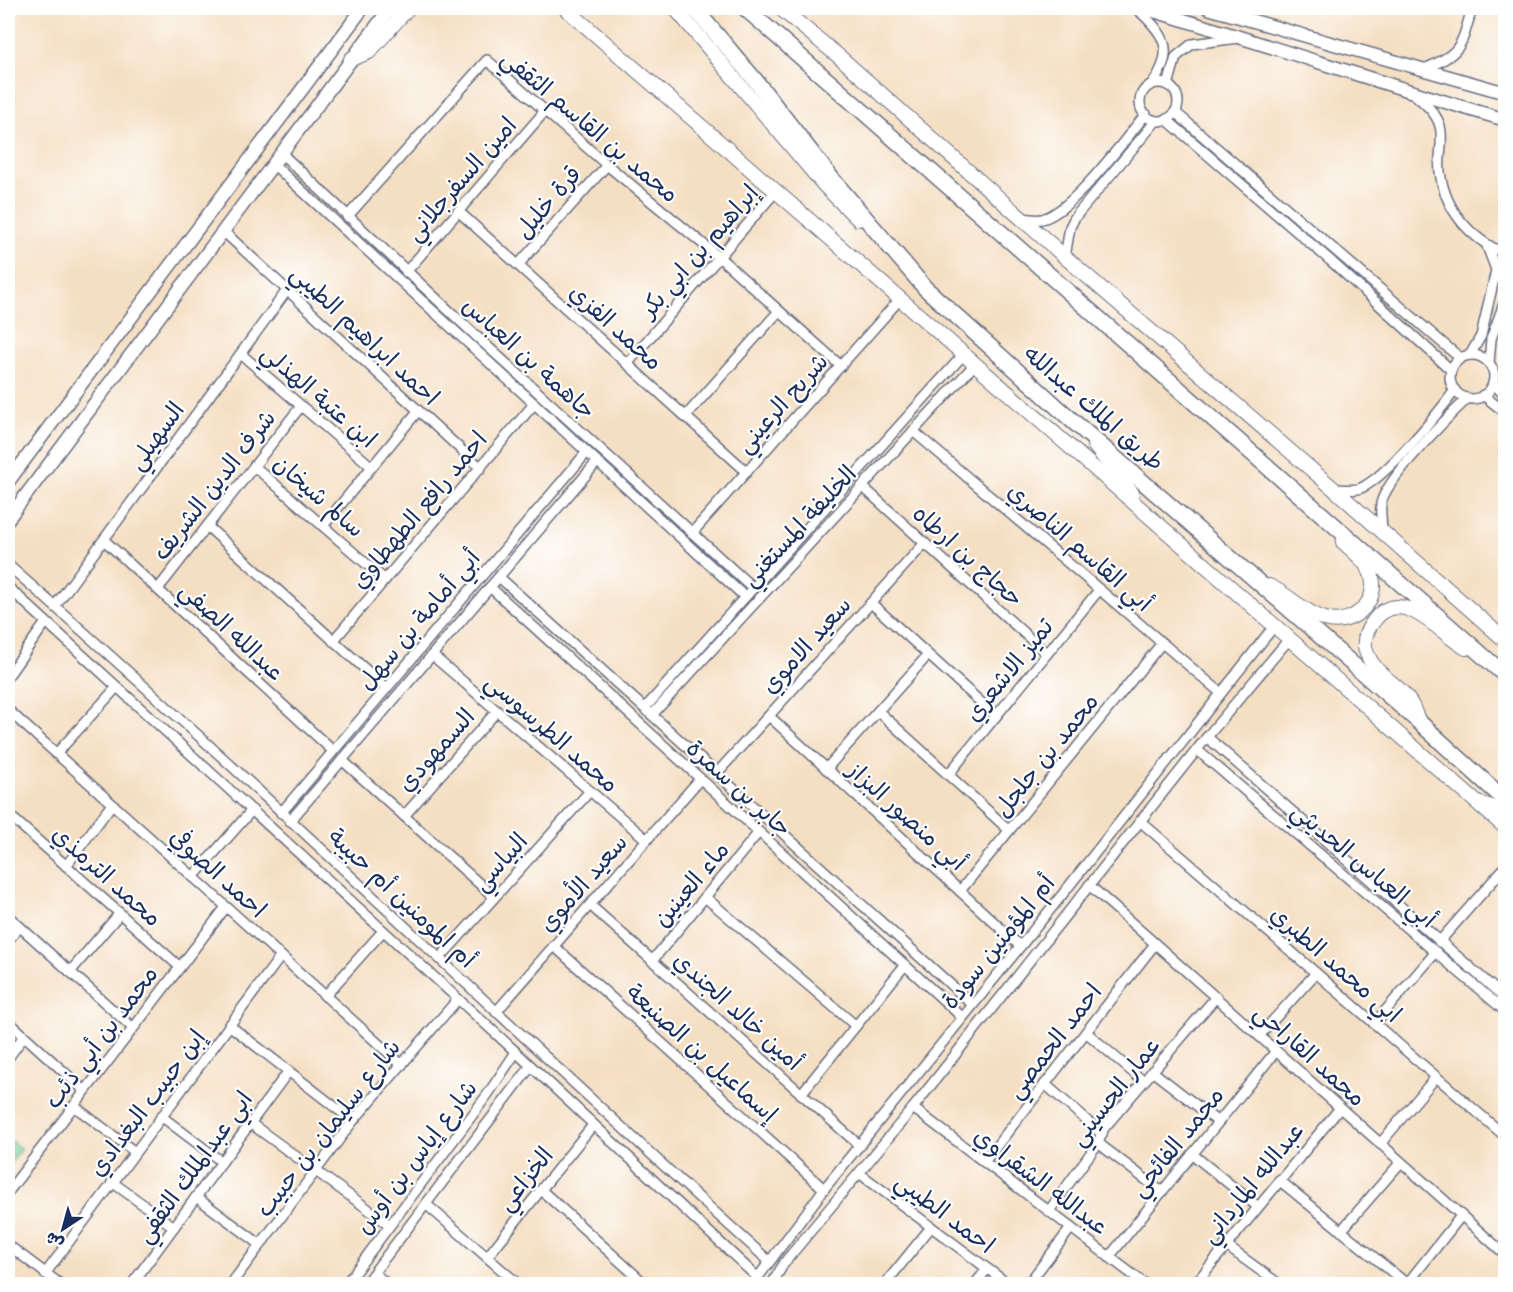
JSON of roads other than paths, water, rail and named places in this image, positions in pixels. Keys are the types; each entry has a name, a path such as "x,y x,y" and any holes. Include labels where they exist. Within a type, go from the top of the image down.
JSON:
{"highway":[{"name":"طريق الملك عبدالله","path":"694,8 832,179 924,288 1418,721 1506,801"},
{"path":"745,8 1506,676"}],"main road":[{"path":"8,482 363,8"},
{"path":"8,519 390,8"},
{"path":"351,60 369,52 408,8"},
{"path":"565,8 1506,828"},
{"path":"675,8 824,184 924,288"},
{"path":"780,8 842,59 1065,257 1506,641"},
{"path":"1143,8 1246,37 1414,94 1506,120"},
{"path":"1208,8 1506,93"},
{"path":"1173,385 1190,365"},
{"path":"1076,423 1155,521"},
{"path":"1259,582 1278,590 1294,603 1325,619 1344,620 1359,614 1365,607 1373,589 1368,568 1321,522 1317,511"},
{"path":"1418,721 1411,703 1385,679 1368,656 1365,634 1377,616 1399,607 1411,609 1424,616 1463,647 1484,657"},
{"path":"1474,801 1506,812"}],"street":[{"path":"1136,8 1153,23 1166,42 1166,59 1159,75 1141,96 1140,105 1146,114 1161,120 1332,262 1451,370"},
{"path":"1422,70 1447,59 1462,43 1472,8"},
{"path":"1168,85 1176,57 1192,44 1246,37"},
{"name":"محمد بن القاسم الثقفي","path":"347,217 487,60 607,165 719,257 841,366"},
{"path":"1065,257 1070,227 1075,217 1161,120 1175,112 1178,99 1174,91 1168,85 1152,84"},
{"path":"1414,94 1435,114 1440,127 1440,172 1448,200 1462,224 1487,246 1506,254"},
{"name":"امين السفرجلاني","path":"406,272 544,111"},
{"path":"1175,112 1460,358"},
{"path":"1023,218 1042,219 1065,206 1096,174 1146,114"},
{"name":"جاهمة بن العباس","path":"282,154 406,272 753,588"},
{"name":"جاهمة بن العباس","path":"274,165 745,597"},
{"name":"قرة خليل","path":"518,266 607,165"},
{"name":"إبراهيم بن ابي بكر","path":"627,364 776,191"},
{"name":"محمد الفزي","path":"458,211 747,472"},
{"name":"احمد ابراهيم الطيبي","path":"223,231 481,468"},
{"path":"1470,355 1481,336 1496,270 1487,246"},
{"name":"السهيلي","path":"55,606 288,289"},
{"path":"1382,532 1381,502 1398,474 1452,413 1468,398 1483,395 1493,383 1493,373 1489,363 1491,339 1506,298"},
{"name":"شريح الرعيني","path":"692,533 900,299"},
{"path":"685,417 779,310"},
{"name":"ابن عتبة الهذلي","path":"241,354 372,467"},
{"name":"الخليفة المستغني","path":"648,711 745,597 964,354"},
{"path":"1468,398 1455,390 1450,381 1451,370 1460,358 1470,355 1481,357 1489,363"},
{"name":"الخليفة المستغني","path":"648,711 975,364"},
{"path":"1493,383 1506,397"},
{"path":"1334,489 1360,489 1388,468 1455,390"},
{"path":"1483,395 1506,412"},
{"name":"احمد رافع الطهطاوي","path":"333,641 534,404"},
{"name":"شرف الدين الشريف","path":"158,589 301,406"},
{"path":"323,526 418,411"},
{"name":"أبي القاسم الناصري","path":"914,431 1221,693"},
{"name":"أبي أمامة بن سهل","path":"281,813 587,452"},
{"name":"أبي أمامة بن سهل","path":"290,822 597,462"},
{"name":"سالم شيخان","path":"254,466 385,580"},
{"name":"حجاج بن ارطاه","path":"862,486 1047,654"},
{"path":"207,526 386,688"},
{"name":"عبدالله الصفي","path":"104,540 333,751"},
{"name":"سعيد الاموي","path":"717,773 924,544"},
{"name":"أم المومنين أم حبيبة","path":"8,564 649,1154 769,1261"},
{"name":"جابر بن سمرة","path":"499,576 972,1004"},
{"name":"أم المومنين أم حبيبة","path":"8,586 516,1052 755,1281"},
{"name":"جابر بن سمرة","path":"490,587 962,1017"},
{"name":"تميز الاشعري","path":"948,775 1100,590"},
{"path":"871,603 996,716"},
{"path":"8,676 46,622"},
{"name":"أم المؤمنين سودة","path":"755,1281 824,1189 1062,895 1275,625"},
{"name":"أم المؤمنين سودة","path":"772,1284 784,1263 913,1108 1207,737 1290,638"},
{"name":"محمد بن جلجل","path":"960,891 1162,643"},
{"name":"محمد الطرسوسي","path":"432,655 647,840"},
{"path":"826,769 928,655"},
{"path":"56,754 117,687"},
{"name":"احمد الصوفي","path":"8,710 402,1065"},
{"name":"السمهودي","path":"404,816 497,711"},
{"path":"878,711 1009,830"},
{"name":"أبي منصور البزاز","path":"769,716 1020,946"},
{"name":"أبي العباس الحديثي","path":"1207,737 1438,947 1506,1012"},
{"name":"أبي العباس الحديثي","path":"1197,750 1438,947 1506,999"},
{"path":"342,760 494,897"},
{"name":"سعيد الأموي","path":"496,1012 700,779"},
{"name":"البياسي","path":"439,959 590,791"},
{"path":"66,866 112,804"},
{"path":"193,877 252,810"},
{"name":"محمد الترمذي","path":"8,816 180,967"},
{"name":"ابي محمد الطبري","path":"1140,821 1506,1137"},
{"name":"ماء العينين","path":"652,961 759,832"},
{"path":"1374,1023 1506,866"},
{"name":"محمد القاراحي","path":"1089,885 1506,1255"},
{"path":"705,897 856,1026"},
{"name":"أمين خالد الجندي","path":"590,905 860,1146"},
{"name":"محمد بن أبي ذئب","path":"8,1192 226,907"},
{"path":"70,972 120,913"},
{"path":"8,916 133,1028"},
{"path":"8,940 21,927"},
{"path":"325,996 383,931"},
{"name":"احمد الحمصي","path":"984,1162 1155,944"},
{"name":"إسماعيل بن الصنيعة","path":"554,946 824,1189"},
{"name":"إبن حبيب البغدادي","path":"45,1274 281,956"},
{"path":"801,1094 905,965"},
{"path":"1259,1036 1316,973"},
{"name":"عمار الحسيني","path":"1048,1211 1100,1139 1104,1128 1216,997"},
{"name":"شارع سليمان بن حبيب","path":"231,1284 353,1121 458,999"},
{"path":"8,1021 85,1091"},
{"path":"229,1025 353,1121"},
{"path":"1086,1032 1143,1081"},
{"path":"8,1058 24,1036"},
{"name":"شارع إياس بن أوس","path":"346,1284 488,1094 516,1052"},
{"name":"محمد الفائحي","path":"1109,1257 1276,1052"},
{"name":"شارع إياس بن أوس","path":"367,1284 531,1066"},
{"path":"1152,1071 1218,1122"},
{"name":"ابي عبدالملك الثقفي","path":"132,1284 288,1072"},
{"path":"1380,1144 1436,1077"},
{"path":"1045,1084 1100,1139 1162,1192"},
{"path":"74,1106 135,1152"},
{"name":"عبدالله الشقراوي","path":"913,1108 1146,1284"},
{"name":"عبدالله المارداني","path":"1195,1284 1340,1108"},
{"path":"162,1116 222,1162"},
{"path":"250,1123 315,1173 390,1225"},
{"name":"الخزاعي","path":"487,1257 593,1125"},
{"path":"1192,1154 1257,1206"},
{"path":"1341,1231 1401,1162"},
{"name":"احمد الطيبي","path":"859,1173 1008,1284"},
{"path":"1279,1180 1407,1284 1461,1216"},
{"path":"112,1182 174,1227"},
{"path":"541,1190 645,1284"},
{"path":"196,1197 261,1245"},
{"path":"427,1205 518,1284"},
{"path":"885,1284 931,1227"},
{"path":"1028,1284 1071,1228"},
{"path":"8,1245 60,1284"},
{"path":"1226,1245 1279,1284"},
{"path":"975,1284 987,1269"},
{"path":"374,1273 387,1284"}]}
